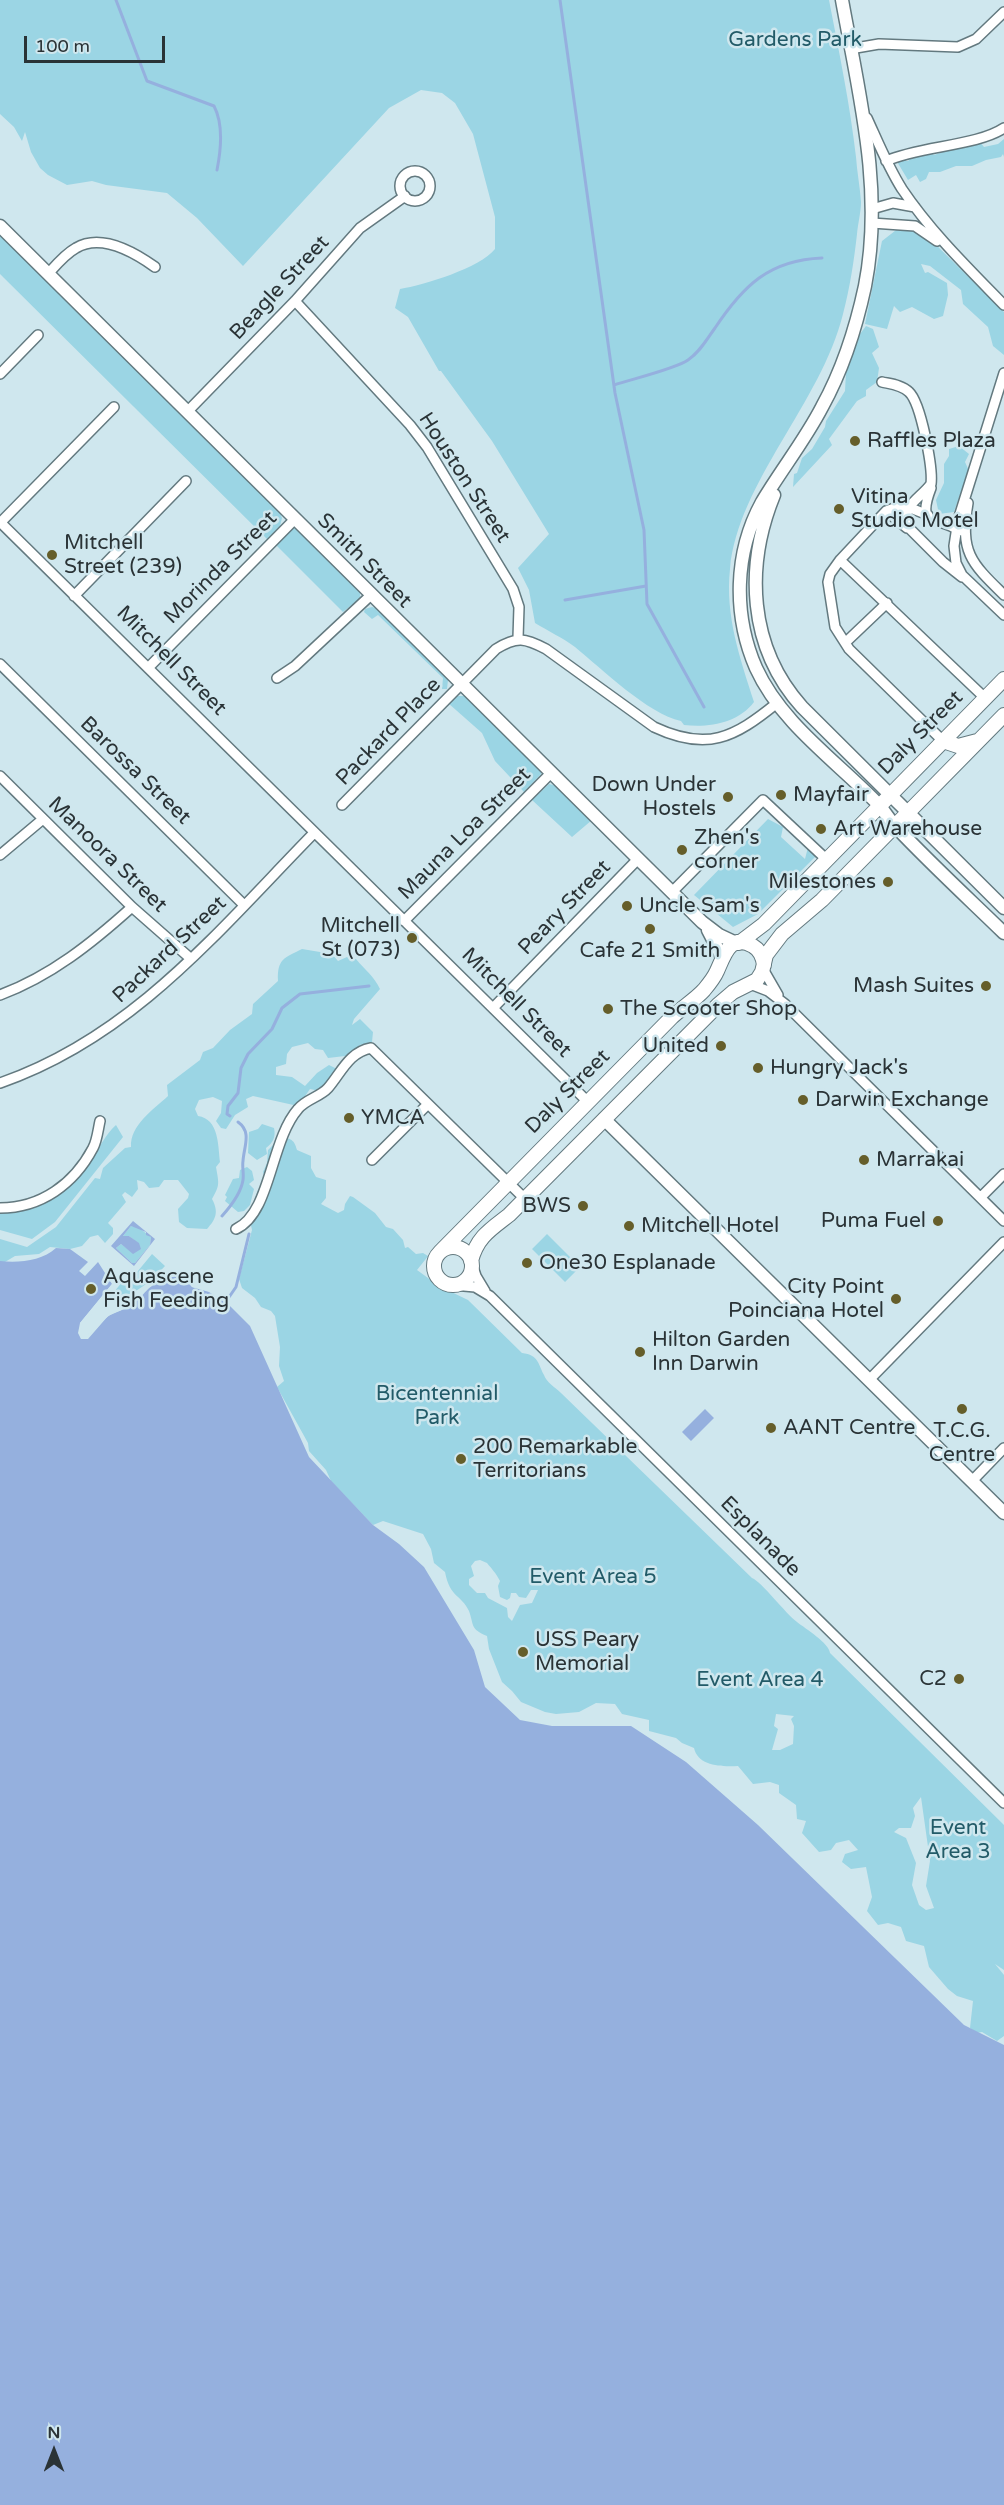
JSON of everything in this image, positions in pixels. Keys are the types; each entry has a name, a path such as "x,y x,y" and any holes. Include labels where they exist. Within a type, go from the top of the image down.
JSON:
{"main road":[{"name":"Daly Street","path":"737,943 764,924 1004,679"},
{"path":"472,1263 462,1249 451,1247 441,1252 436,1259 435,1270 441,1281 453,1285 466,1280 471,1273 475,1248 482,1235 509,1215 719,1004 733,992 760,977 766,956 782,934 822,900 1004,715 985,698"},
{"path":"943,741 958,746 977,741"},
{"path":"748,985 737,985 729,981 723,973 721,959 729,947 737,943 749,944 757,948 762,956 763,967"},
{"name":"Daly Street","path":"441,1252 671,1017 703,991 716,973 721,959"},
{"name":"Mitchell Street","path":"588,1102 604,1119"}],"street":[{"path":"842,0 869,153 872,223 868,267 854,330 830,392 782,478 764,524 757,552 755,584 761,629 773,662 789,693 1004,908"},
{"path":"850,50 879,44 958,47 976,39 1004,12"},
{"path":"863,111 886,161 915,207 955,255 1004,304"},
{"path":"886,161 902,154 989,135 1004,128"},
{"name":"Beagle Street","path":"187,412 295,301 360,228 405,196"},
{"path":"872,209 894,203 915,207"},
{"path":"872,223 915,225 955,255"},
{"name":"Smith Street","path":"0,226 702,922 719,935 737,943"},
{"path":"48,274 74,249 93,243 133,252 155,267"},
{"name":"Houston Street","path":"295,301 410,425 427,447 513,590 519,607 518,638"},
{"path":"0,374 38,335"},
{"path":"965,579 956,563 954,546 956,528 1004,373"},
{"path":"882,382 904,388 915,399 931,480 931,488 925,504 928,515"},
{"path":"0,522 114,407"},
{"path":"795,453 762,502 745,548 740,580 742,617 749,649 763,681 777,703 879,805 895,826 1004,933"},
{"path":"973,477 965,537 970,558 978,570 1004,595"},
{"path":"907,528 905,522 908,507 931,480"},
{"path":"74,596 186,482"},
{"path":"943,741 849,650 835,627 828,582 830,574 840,560 886,511 897,507 908,507 928,515 939,524 956,528 965,537"},
{"path":"886,511 1004,615"},
{"name":"Morinda Street","path":"148,668 294,520"},
{"name":"Mitchell Street","path":"0,522 588,1102"},
{"path":"956,563 970,558"},
{"path":"840,560 985,698"},
{"path":"986,597 996,587"},
{"path":"277,678 295,666 371,595"},
{"path":"846,642 887,603"},
{"path":"518,638 546,649 654,727 692,741 708,740 737,732 789,693"},
{"name":"Packard Place","path":"342,805 496,649 518,638"},
{"name":"Barossa Street","path":"0,664 244,904"},
{"path":"817,745 829,734"},
{"name":"Mauna Loa Street","path":"404,921 552,772"},
{"name":"Manoora Street","path":"0,776 132,907 190,958"},
{"path":"672,892 763,800 826,860"},
{"path":"0,855 43,819"},
{"name":"Packard Street","path":"0,1083 40,1067 97,1037 143,1003 314,833"},
{"name":"Peary Street","path":"493,1008 638,858"},
{"path":"961,890 973,877"},
{"path":"0,995 34,981 58,967 97,938 132,907"},
{"name":"Smith Street","path":"702,922 721,959"},
{"path":"763,967 773,989 785,1004 1004,1221"},
{"path":"748,985 768,991 785,1004"},
{"path":"236,1229 250,1220 258,1207 278,1145 298,1108 320,1096 344,1065 371,1048 524,1198"},
{"path":"372,1160 427,1105"},
{"name":"Mitchell Street","path":"604,1119 1004,1513"},
{"path":"0,1208 36,1203 61,1189 80,1168 94,1147 100,1122"},
{"path":"981,1197 1004,1174"},
{"path":"869,1380 1004,1242"},
{"name":"Esplanade","path":"472,1263 476,1276 489,1296"},
{"name":"Esplanade","path":"453,1285 475,1287 489,1296 1004,1803"},
{"path":"972,1481 1004,1448"}],"green space":[{"name":"Gardens Park","path":"0,0 829,0 851,117 861,210 848,294 832,347 800,411 763,474 736,537 730,569 730,603 735,637 754,702 740,715 713,725 684,725 681,721 654,710 575,647 535,623 529,590 518,568 549,534 492,441 439,371 408,317 395,308 400,289 437,280 465,269 488,256 495,249 495,217 473,134 455,103 442,93 421,90 389,108 243,266 197,218 167,193 92,181 67,185 40,168 31,152 25,132 22,141 14,127 0,114"},
{"path":"1004,139 1004,157 1003,154 1001,157 972,166 956,166 940,172 929,172 926,179 920,182 916,175 908,180 896,160 906,154 906,161 908,161 913,156 928,151 934,155 940,153 940,148 963,147 980,142 984,147 998,144"},
{"path":"900,227 911,228 925,234 1004,312 1004,355 993,346 988,327 963,304 961,290 930,266 921,264 925,273 928,272 947,283 948,295 943,316 934,319 912,307 900,312 894,306 887,329 865,324 882,241"},
{"path":"0,235 279,510 282,518 280,526 267,539 0,274"},
{"path":"866,326 873,329 879,347 872,353 879,368 877,382 866,390 866,396 857,401 829,439 832,445 793,487 794,474 797,473 802,458 812,449 845,391 846,372 860,334"},
{"path":"959,446 969,454 965,462 970,473 954,512 939,514 936,500 944,483 944,464 949,456 949,449"},
{"path":"296,528 360,592 360,598 343,612 276,545 291,529"},
{"path":"372,607 379,609 445,674 448,680 447,689 442,689 443,678 378,615 372,619 364,612 365,609"},
{"path":"456,696 467,696 541,769 541,774 524,792 495,761 482,733 448,703"},
{"path":"549,784 557,786 592,820 572,837 532,800"},
{"path":"768,819 783,827 781,837 805,859 808,847 818,854 758,914 733,927 694,895"},
{"path":"302,949 332,954 338,961 347,957 356,959 375,980 380,989 354,1019 352,1025 360,1019 373,1032 372,1042 360,1045 346,1059 345,1056 328,1058 323,1050 315,1049 308,1043 292,1047 287,1054 286,1064 276,1067 276,1075 292,1077 305,1086 317,1073 329,1065 337,1069 333,1078 320,1091 310,1089 298,1106 253,1096 246,1099 248,1107 235,1115 226,1129 221,1128 216,1121 221,1113 222,1101 213,1097 199,1100 195,1109 198,1116 205,1118 214,1127 220,1162 216,1167 218,1187 212,1199 216,1215 207,1229 187,1228 179,1222 178,1209 189,1194 178,1180 164,1180 159,1187 149,1188 144,1182 137,1180 138,1189 132,1197 125,1192 122,1195 126,1202 108,1223 113,1228 113,1234 105,1243 98,1235 90,1237 82,1246 70,1249 50,1247 39,1254 15,1256 0,1265 0,1239 27,1247 56,1227 95,1178 100,1179 103,1168 125,1148 131,1147 138,1125 168,1096 167,1085 200,1060 203,1052 213,1048 230,1030 252,1014 253,1004 278,981 279,968 283,960"},
{"path":"262,1124 274,1128 275,1134 272,1142 266,1148 267,1154 257,1160 248,1153 249,1132 258,1129"},
{"path":"116,1125 123,1137 55,1222 32,1239 0,1230 0,1213 15,1212 41,1205 53,1199 74,1182"},
{"path":"278,1137 290,1139 297,1150 311,1156 311,1168 316,1177 326,1180 326,1198 321,1204 338,1213 344,1210 350,1196 353,1197 375,1213 386,1227 393,1229 403,1240 405,1248 408,1247 416,1254 423,1253 428,1256 433,1250 417,1270 439,1286 468,1300 522,1353 535,1358 549,1382 752,1578 762,1585 792,1618 821,1641 830,1653 1004,1825 1004,1970 995,1964 1004,1975 1004,2036 997,2041 982,2032 976,2033 970,2028 973,2001 957,1996 948,1989 929,1967 924,1946 906,1941 901,1927 888,1923 878,1925 867,1911 872,1897 866,1867 851,1869 842,1862 845,1854 858,1850 849,1840 836,1843 831,1850 819,1852 802,1833 806,1821 797,1819 796,1805 779,1793 779,1785 770,1782 753,1784 738,1766 705,1762 696,1754 694,1748 676,1738 649,1731 649,1720 622,1714 615,1704 596,1703 579,1712 556,1714 521,1702 502,1682 489,1649 487,1636 474,1626 466,1606 450,1587 445,1572 434,1563 431,1549 423,1534 383,1521 373,1525 331,1481 326,1470 309,1451 308,1443 277,1387 284,1381 279,1366 280,1347 275,1316 271,1311 261,1307 255,1298 242,1288 239,1279 252,1230 249,1216 258,1190 266,1192 267,1185 263,1172 267,1163 268,1150","holes":["480,1560 487,1563 500,1581 498,1586 500,1597 507,1600 511,1593 516,1593 519,1597 526,1598 531,1590 538,1590 532,1603 520,1605 512,1621 508,1617 507,1608 488,1598 485,1593 477,1593 469,1585 469,1579 474,1576 471,1566 475,1561","776,1714 794,1716 791,1719 794,1726 793,1744 780,1750 772,1750 778,1729 774,1726","921,1797 930,1861 926,1886 934,1908 926,1910 919,1905 912,1885 916,1863 906,1838 894,1832 899,1828 911,1828 915,1816 913,1808"]},
{"path":"247,1167 252,1171 254,1180 249,1184 254,1189 250,1205 244,1211 238,1212 225,1201 227,1197 225,1195 233,1179 239,1178 240,1170"},
{"path":"131,1226 138,1227 151,1237 150,1245 135,1263 132,1263 116,1248 121,1244 129,1250 139,1244 129,1236 123,1236"},
{"path":"547,1234 580,1267 565,1282 532,1249"},
{"path":"152,1254 165,1266 159,1273 131,1293 106,1302 122,1282 133,1277"}],"shaded area":[{"path":"133,1221 155,1239 134,1266 111,1246","holes":["131,1226 146,1232 146,1235 151,1237 150,1245 135,1263 132,1263 116,1248 121,1244 133,1254 141,1249 139,1243 129,1236 123,1236"]},
{"path":"56,1248 70,1249 88,1262 79,1271 85,1276 98,1262 112,1284 80,1323 81,1339 90,1334 110,1315 136,1301 155,1282 166,1277 173,1277 180,1272 192,1287 209,1292 229,1305 250,1326 309,1457 373,1525 399,1544 424,1567 474,1650 485,1687 520,1720 552,1726 631,1726 686,1762 758,1825 964,2025 1004,2045 1004,2505 0,2505 0,1261 30,1260 44,1256"},
{"path":"705,1409 714,1418 691,1441 682,1432"}],"pier":[{"path":"179,1269 186,1272 193,1285 216,1293 192,1287 181,1272 173,1277 167,1276 146,1290 131,1306 108,1316 88,1339 81,1339 78,1333 80,1323 112,1284 114,1287 83,1324 81,1332 83,1336 91,1333 107,1314 129,1303 157,1278"}],"waterway":[{"path":"116,0 147,81 214,106 220,129 217,170"},
{"path":"560,0 615,393 644,530 647,604 704,707"},
{"path":"614,385 688,360 703,345 736,300 759,278 787,264 822,258"},
{"path":"565,600 646,586"},
{"path":"230,1116 227,1114 228,1106 238,1093 241,1068 248,1054 272,1029 282,1008 300,994 369,986"},
{"path":"222,1216 238,1194 243,1180 246,1135 238,1122"},
{"path":"225,1303 236,1287 249,1234"}],"place":[{"name":"Raffles Plaza","path":"855,441"},
{"name":"Vitina Studio Motel","path":"839,509"},
{"name":"Mitchell Street (239)","path":"52,555"},
{"name":"Mayfair","path":"781,795"},
{"name":"Down Under Hostels","path":"728,797"},
{"name":"Art Warehouse","path":"821,829"},
{"name":"Zhen's corner","path":"682,850"},
{"name":"Milestones","path":"888,882"},
{"name":"Uncle Sam's","path":"627,906"},
{"name":"Cafe 21 Smith","path":"650,929"},
{"name":"Mitchell St (073)","path":"412,938"},
{"name":"Mash Suites","path":"986,986"},
{"name":"The Scooter Shop","path":"608,1009"},
{"name":"United","path":"721,1046"},
{"name":"Hungry Jack's","path":"758,1068"},
{"name":"Darwin Exchange","path":"803,1100"},
{"name":"YMCA","path":"349,1118"},
{"name":"Marrakai","path":"864,1160"},
{"name":"BWS","path":"583,1206"},
{"name":"Puma Fuel","path":"938,1221"},
{"name":"Mitchell Hotel","path":"629,1226"},
{"name":"One30 Esplanade","path":"527,1263"},
{"name":"Aquascene Fish Feeding","path":"91,1289"},
{"name":"City Point Poinciana Hotel","path":"896,1299"},
{"name":"Hilton Garden Inn Darwin","path":"640,1352"},
{"name":"T.C.G. Centre","path":"962,1409"},
{"name":"AANT Centre","path":"771,1428"},
{"name":"200 Remarkable Territorians","path":"461,1459"},
{"name":"USS Peary Memorial","path":"523,1652"},
{"name":"C2","path":"959,1679"}],"park label":[{"name":"Bicentennial Park","path":"437,1406"},
{"name":"Event Area 5","path":"593,1577"},
{"name":"Event Area 4","path":"760,1680"},
{"name":"Event Area 3","path":"958,1840"}]}
